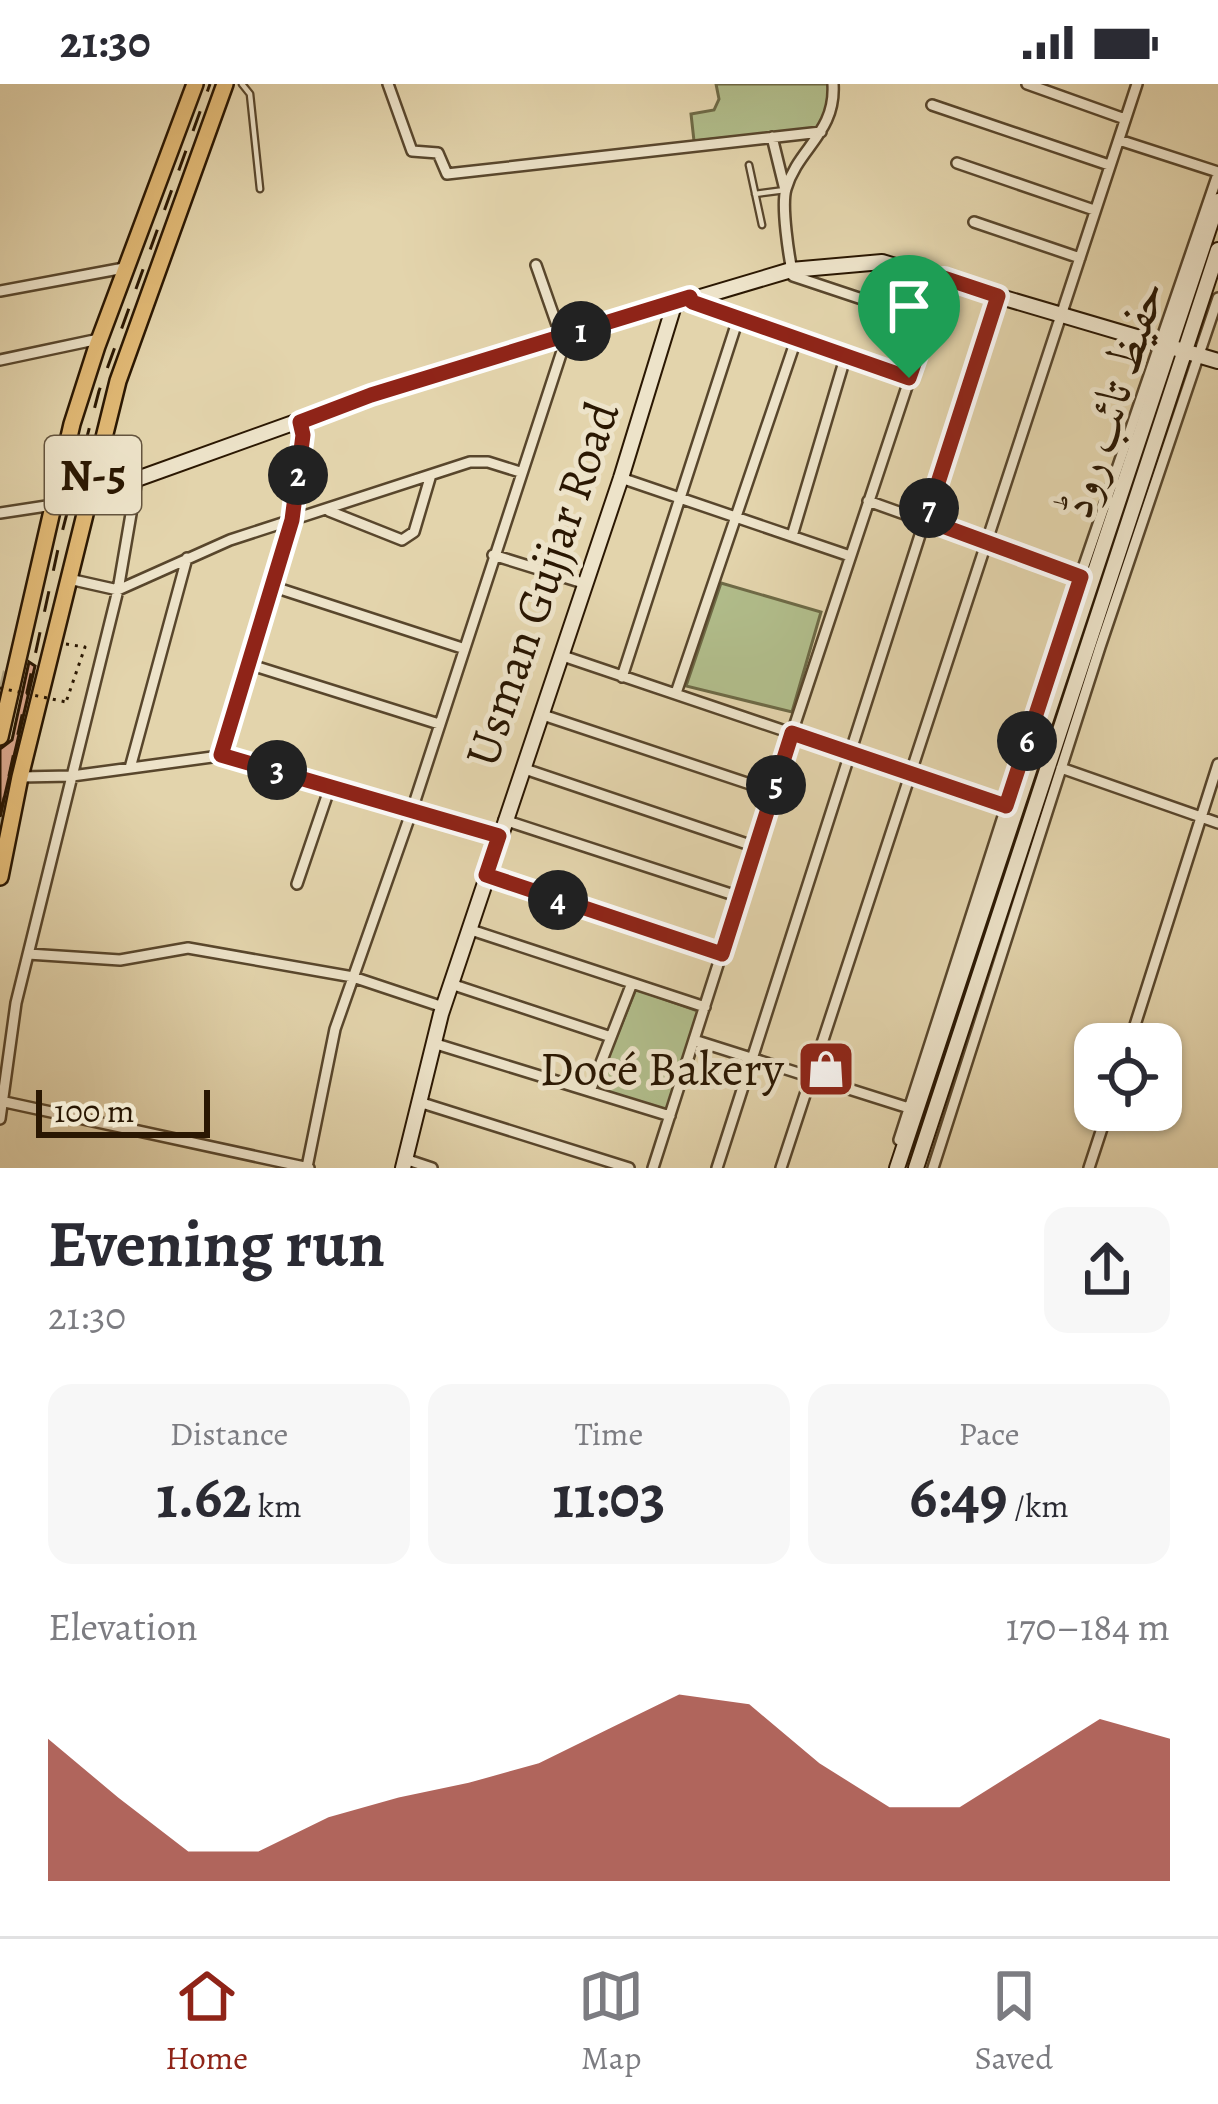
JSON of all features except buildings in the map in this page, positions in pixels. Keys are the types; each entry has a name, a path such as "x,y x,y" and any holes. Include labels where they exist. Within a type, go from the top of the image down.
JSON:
{"main road":[{"name":"N-5","path":"0,737 72,424 195,84"},
{"name":"N-5","path":"0,877 20,777 118,380 225,84"}],"street":[{"path":"388,84 412,151 438,153 447,174 821,132"},
{"path":"785,190 821,132 834,103 833,84"},
{"path":"1027,84 1125,119"},
{"path":"781,1168 1137,84"},
{"path":"932,105 1109,165"},
{"path":"772,137 785,190 793,276 928,321"},
{"path":"1119,140 1218,173 1179,348"},
{"path":"957,163 1094,210"},
{"name":"حفیظ تائب روڈ","path":"916,1168 1060,753 1218,202"},
{"path":"974,222 1080,258"},
{"name":"حفیظ تائب روڈ","path":"894,1168 1087,580 1218,250"},
{"path":"90,484 137,478 371,395 791,270 882,262 1218,361"},
{"path":"5,1102 308,1168 335,1029 564,345 536,265"},
{"path":"0,291 126,268"},
{"path":"653,1168 944,278"},
{"path":"718,1168 998,296"},
{"path":"1179,348 1218,298"},
{"path":"683,299 909,378"},
{"name":"Usman Gujjar Road","path":"404,1164 443,1007 468,929 683,299"},
{"path":"622,676 738,319"},
{"path":"676,693 797,337"},
{"path":"0,360 99,339"},
{"path":"792,536 846,355"},
{"path":"221,755 292,520 303,435 300,422"},
{"path":"69,579 118,590 292,520 479,460 520,472"},
{"path":"0,1119 16,1004 118,590 137,478"},
{"path":"328,512 403,540 414,532 430,478"},
{"path":"621,478 850,556"},
{"path":"868,501 1087,580"},
{"path":"0,513 53,505"},
{"path":"493,555 583,583"},
{"path":"130,768 187,559"},
{"path":"271,586 462,648"},
{"path":"560,655 1011,807 913,1109 694,1040"},
{"path":"248,664 439,724"},
{"path":"540,714 774,791"},
{"path":"933,1168 1061,768 1060,753"},
{"path":"20,777 71,776 221,755 499,836"},
{"path":"1136,1023 1218,764"},
{"path":"522,768 756,847"},
{"path":"1061,768 1218,823"},
{"path":"297,884 330,787"},
{"path":"504,820 740,897"},
{"path":"486,875 722,954"},
{"path":"468,929 705,1006"},
{"path":"28,954 120,960 188,948 353,977 443,1007"},
{"path":"590,1091 632,983"},
{"path":"451,984 611,1037"},
{"path":"943,1030 960,1036"},
{"path":"434,1043 670,1116"},
{"path":"419,1102 629,1168"},
{"path":"1090,1168 1101,1131"},
{"path":"404,1164 432,1168"}],"lane":[{"path":"242,84 250,94 260,189"},
{"path":"749,165 762,225"},
{"path":"755,194 785,190"}],"path":[{"path":"0,688 66,701 85,647 54,643"}],"green space":[{"path":"716,84 829,84 829,102 818,128 694,141 691,114 714,110 719,99"},
{"path":"721,583 821,612 792,712 686,686"},
{"path":"636,989 698,1011 667,1110 595,1089"}],"railway":[{"path":"0,817 60,540 99,391 210,84"}],"place":[{"name":"Docé Bakery","path":"826,1069"}],"route":[{"path":"944,278 998,296 926,520 1081,577 1006,806 792,733 722,954 486,875 499,836 221,755 292,520 303,435 300,422 371,395 690,297 692,302 909,378 944,278"}]}
